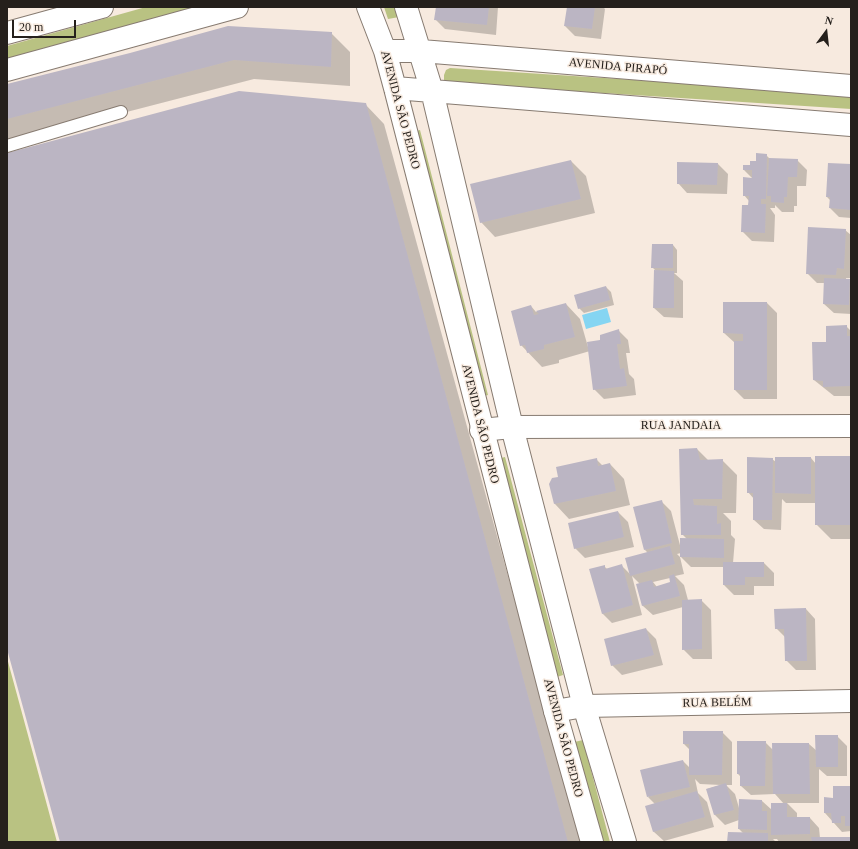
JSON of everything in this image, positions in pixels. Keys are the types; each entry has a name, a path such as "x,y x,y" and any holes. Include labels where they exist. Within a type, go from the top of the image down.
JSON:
{"street":[{"path":"7,33 102,7"},
{"path":"7,70 237,7"},
{"name":"AVENIDA SÃO PEDRO","path":"368,7 385,51 395,88 481,430 555,711 592,842"},
{"path":"406,7 421,51 432,91 512,427 584,706 625,842"},
{"name":"AVENIDA PIRAPÓ","path":"385,51 421,51 851,86"},
{"path":"395,88 851,125"},
{"name":"RUA JANDAIA","path":"481,430 512,427 851,426"},
{"name":"RUA BELÉM","path":"555,711 584,706 851,701"}],"lane":[{"path":"7,146 121,112"}],"green space":[{"path":"146,7 197,7 7,60 7,46"},
{"path":"384,7 396,7 399,17 388,19"},
{"path":"450,68 851,94 851,109 448,83 444,80 444,75 446,70"},
{"path":"420,130 488,395 477,398 409,133"},
{"path":"505,457 563,675 551,679 493,460"},
{"path":"7,658 57,842 7,842"},
{"path":"583,740 610,842 597,842 570,743"}],"water":[{"path":"607,308 611,322 586,329 582,315"}],"building":[{"path":"436,7 489,7 487,25 434,20"},
{"path":"567,7 595,7 592,29 564,26"},
{"path":"228,26 332,32 331,67 234,60 7,119 7,84 130,53"},
{"path":"239,91 366,103 568,842 60,842 7,649 7,153"},
{"path":"756,153 767,154 766,199 761,199 761,204 766,204 765,233 741,232 742,205 748,205 749,196 743,196 743,177 752,178 752,170 743,170 743,165 750,165 750,161 756,161"},
{"path":"769,158 798,159 797,177 788,177 787,197 784,197 784,203 771,202 771,196 767,196"},
{"path":"571,160 581,199 480,223 470,184"},
{"path":"677,162 718,163 717,185 677,184"},
{"path":"828,163 851,164 851,210 829,208 830,197 826,197"},
{"path":"808,227 846,229 844,269 837,268 836,275 806,274"},
{"path":"652,244 673,244 673,268 651,268"},
{"path":"654,270 674,271 674,308 653,308"},
{"path":"824,278 850,279 849,305 823,304"},
{"path":"606,286 610,300 578,309 574,295"},
{"path":"723,302 767,302 767,390 734,390 734,341 743,341 743,334 723,333"},
{"path":"566,303 575,337 544,345 544,349 527,353 525,345 520,346 511,311 531,305 534,315 539,314 536,311"},
{"path":"847,325 847,336 850,336 851,386 823,387 823,381 813,380 812,342 826,342 826,326"},
{"path":"619,329 621,344 617,344 620,369 624,368 627,386 593,390 587,342 600,340 600,335"},
{"path":"697,448 700,460 723,459 722,499 693,499 694,505 717,506 717,524 721,523 721,535 681,535 679,449"},
{"path":"815,456 851,456 851,525 815,525"},
{"path":"747,457 773,458 772,520 753,520 753,493 747,493"},
{"path":"775,457 811,457 811,494 775,493"},
{"path":"597,458 598,466 610,463 616,491 554,504 549,484 552,478 558,477 556,467"},
{"path":"662,500 672,543 644,550 633,507"},
{"path":"618,511 624,537 574,549 568,523"},
{"path":"680,538 724,539 724,558 680,557"},
{"path":"670,546 675,564 630,576 625,558"},
{"path":"723,562 764,562 764,577 745,577 745,585 723,585"},
{"path":"622,564 633,605 602,614 589,569 605,565 605,569"},
{"path":"674,574 680,596 642,606 636,584 652,580 654,587 670,582 669,576"},
{"path":"702,599 702,649 682,650 682,600"},
{"path":"806,608 807,661 785,661 784,629 775,629 774,609"},
{"path":"646,628 654,655 611,666 604,639"},
{"path":"683,731 723,731 722,775 689,775 689,744 683,744"},
{"path":"815,735 838,735 838,767 816,767"},
{"path":"737,741 766,741 765,786 740,786 740,774 737,774"},
{"path":"772,743 809,743 810,794 773,794"},
{"path":"683,760 690,787 647,797 640,770"},
{"path":"726,783 734,810 714,815 706,789"},
{"path":"833,786 851,786 851,826 845,826 845,816 841,816 841,823 832,823 831,813 824,813 824,797 833,798"},
{"path":"697,791 705,817 653,832 645,806"},
{"path":"739,799 762,800 762,811 767,811 767,830 738,829"},
{"path":"771,803 787,803 787,817 810,817 810,834 771,835"},
{"path":"728,832 768,833 768,842 727,842"},
{"path":"811,837 851,837 851,842 812,842"}]}
